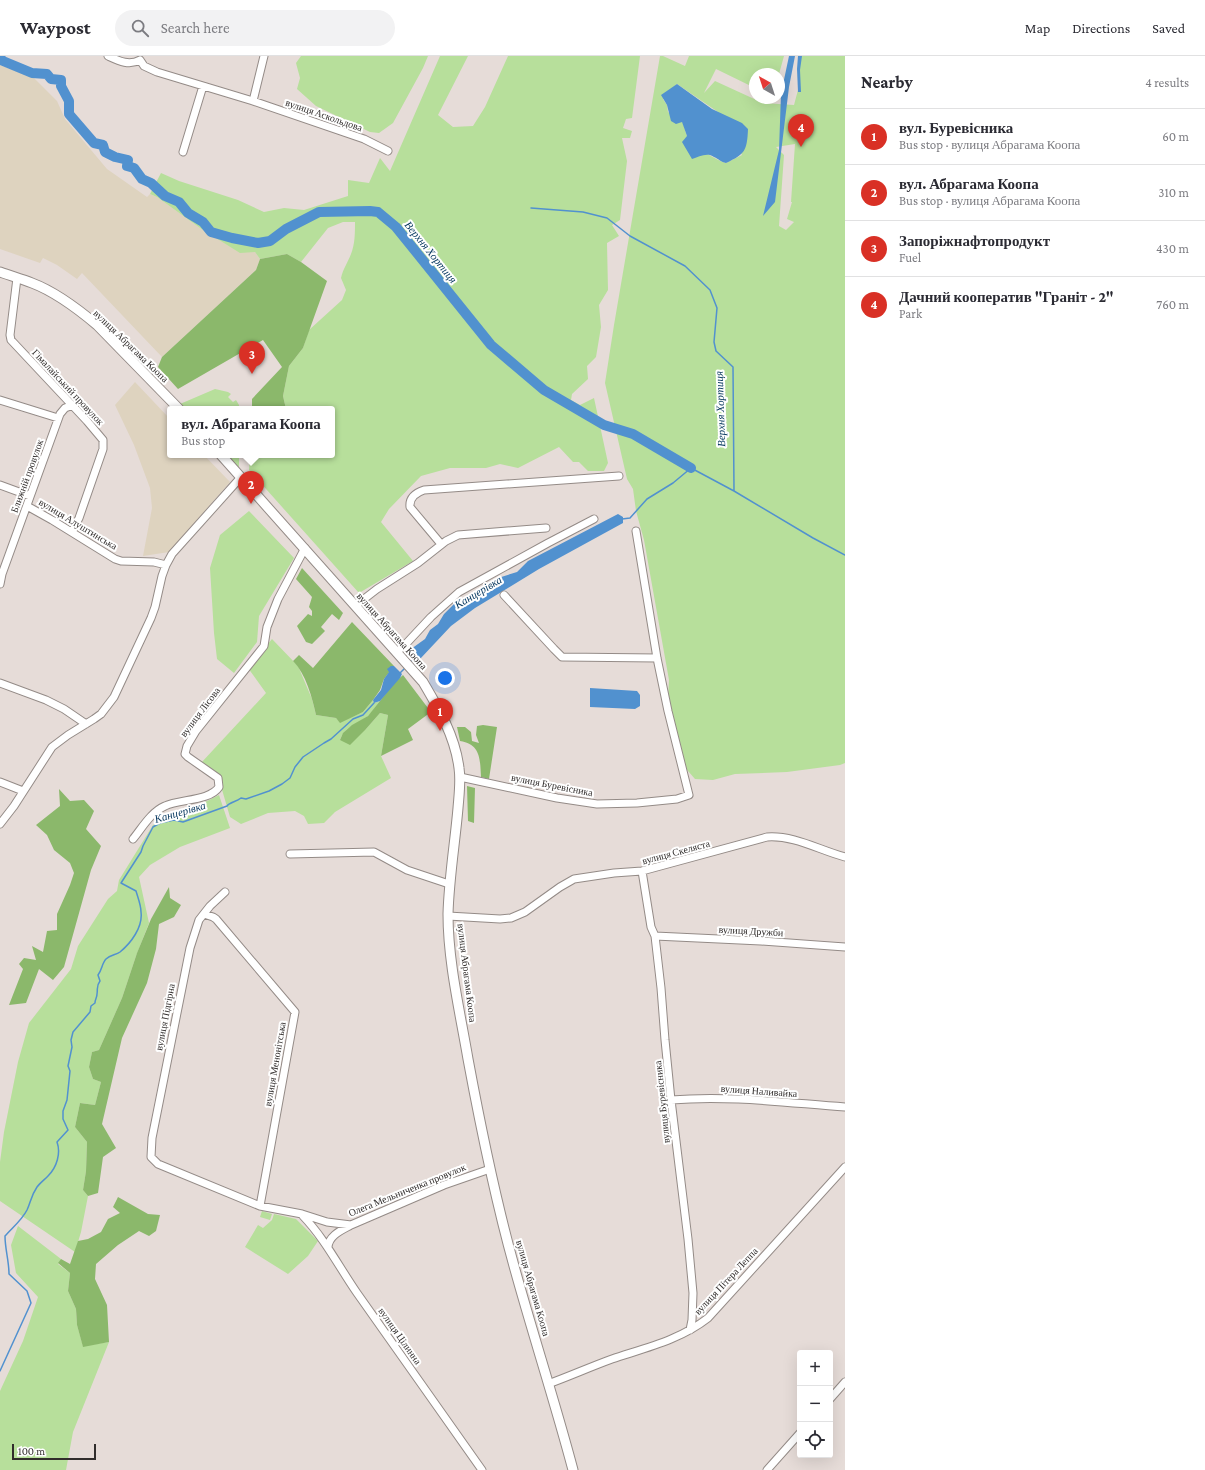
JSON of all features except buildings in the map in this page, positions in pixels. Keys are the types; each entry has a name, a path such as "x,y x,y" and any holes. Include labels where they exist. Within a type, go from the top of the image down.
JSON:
{"main road":[{"name":"вулиця Абрагама Коопа","path":"0,272 33,283 84,315 97,325 176,406"},
{"name":"вулиця Абрагама Коопа","path":"224,458 423,682 442,713 453,741 460,777 455,847 449,884 448,916 450,950 456,993 490,1169 514,1266 573,1470"}],"street":[{"name":"вулиця Аскольдова","path":"108,56 133,64 141,58 144,66 153,70 253,101 364,139 388,151"},
{"path":"253,101 264,56"},
{"path":"183,152 203,86"},
{"name":"Гімалайський провулок","path":"16,278 10,335 11,340 73,405 103,440 103,449 79,518 72,532"},
{"path":"0,400 58,418"},
{"name":"Ближній провулок","path":"0,584 1,574 58,418 62,411 68,406 73,405"},
{"path":"441,544 410,507 410,501 415,495 424,490 619,476"},
{"path":"0,824 14,806 52,747 101,714 114,697 151,618 166,565 172,554 241,477"},
{"name":"вулиця Алуштинська","path":"0,486 30,496"},
{"name":"вулиця Алуштинська","path":"27,506 121,561 154,562 166,565"},
{"path":"396,652 403,647 459,592 594,519"},
{"path":"355,606 377,589 418,563 441,544 458,535 546,528"},
{"path":"504,595 562,657 657,658 636,531"},
{"name":"вулиця Лісова","path":"133,839 160,808 172,803 213,794 219,787 218,778 188,757 186,754 187,746 196,731 264,646 266,627 305,548"},
{"name":"вулиця Буревісника","path":"460,777 557,798 597,804 637,803 677,799 689,795 668,711 657,658"},
{"path":"0,683 46,700 64,709 86,724"},
{"path":"0,782 23,791"},
{"name":"вулиця Скеляста","path":"448,916 500,919 511,918 525,912 574,879 614,873 642,871 750,841 774,836 806,843 845,856"},
{"path":"290,854 374,852 407,870 449,884"},
{"name":"вулиця Буревісника","path":"642,871 651,927 655,936 671,1100 689,1246 692,1293 692,1320 690,1330"},
{"name":"вулиця Підгірна","path":"151,1157 152,1138 187,958 196,928 204,914 210,906 226,892"},
{"name":"вулиця Менонітська","path":"204,914 213,917 216,920 295,1012 260,1206"},
{"name":"вулиця Дружби","path":"655,936 845,947"},
{"name":"вулиця Наливайка","path":"671,1100 686,1098 717,1099 845,1107"},
{"name":"Олега Мельниченка провулок","path":"151,1157 158,1164 260,1206 302,1214 327,1222 351,1225 444,1185 490,1169"},
{"name":"вулиця Пітера Леппа","path":"548,1384 610,1360 661,1343 690,1330 708,1318 845,1167"},
{"name":"вулиця Цілинна","path":"302,1214 328,1247 393,1345 482,1470"},
{"path":"328,1247 334,1236 351,1225"},
{"path":"833,1396 845,1382"},
{"path":"767,1470 797,1435"}],"shaded area":[{"path":"0,65 34,78 57,101 65,119 107,169 147,197 150,194 157,197 200,228 240,252 255,252 260,259 256,270 162,357 82,273 77,279 57,265 43,258 40,263 0,249"},
{"path":"135,382 167,416 167,458 207,458 230,482 169,552 143,556 152,508 150,488 134,445 115,405"}],"green space":[{"path":"301,56 428,56 393,123 379,133 370,132 316,106 297,89 300,78 296,63"},
{"path":"440,56 468,56 438,115 453,127 473,126 485,107 508,56 640,56 632,118 626,119 623,128 632,131 630,138 622,138 627,161 620,220 612,225 619,236 607,243 608,290 599,305 601,327 596,357 587,366 588,379 572,394 571,400 580,405 594,398 608,463 604,471 588,471 579,462 573,462 559,447 518,468 500,464 486,468 450,468 421,476 389,509 381,522 413,561 359,593 249,470 250,458 335,458 335,406 285,406 283,396 289,366 303,348 309,330 342,300 346,290 341,278 353,246 355,222 343,222 328,228 301,262 287,254 260,259 255,252 240,253 200,228 157,197 150,194 161,173 179,181 238,200 264,212 284,208 304,210 348,196 348,180 369,183 380,158 390,171"},
{"path":"660,56 685,66 689,56 784,56 781,68 749,68 749,85 716,69 704,93 715,81 749,97 749,104 794,105 798,90 798,56 845,56 845,763 840,765 787,772 735,774 713,780 695,779 681,763 668,698 669,680 644,540 636,511 633,489 627,479 605,383","holes":["677,84 718,112 742,155 726,163 706,153 688,137 683,123 668,112 667,105 663,99","795,144 791,202 787,219 794,222 786,230 779,226 784,155 776,147"]},
{"path":"287,254 301,262 327,281 303,348 289,366 283,396 285,406 252,406 252,399 282,367 263,340 178,389 158,367 162,357 256,270 260,259"},
{"path":"215,389 231,394 228,397 233,402 236,400 239,406 182,406 180,404"},
{"path":"229,458 239,458 239,467 235,465"},
{"path":"249,511 294,558 259,616 257,642 234,673 217,659 210,568 220,535"},
{"path":"302,568 343,613 339,620 332,614 321,627 325,631 312,644 306,642 297,626 308,614 312,616 312,611 309,607 312,597 296,579"},
{"path":"352,622 394,666 384,679 380,690 363,712 340,723 336,718 316,715 305,679 298,666 293,661 299,655 313,668"},
{"path":"272,639 298,666 312,699 316,715 336,718 340,722 363,712 373,700 374,703 380,701 368,716 348,728 340,740 366,729 380,713 388,715 381,756 391,778 335,812 324,823 308,824 304,816 295,811 268,813 241,824 230,817 218,776 201,763 266,693 248,668"},
{"path":"403,675 431,712 408,729 413,740 381,756 388,715 380,713 350,745 340,740 343,733 352,725 368,716 395,682"},
{"path":"483,725 497,727 489,779 481,777 476,749 467,743 460,741 457,727 465,727 471,732 472,741 479,743 476,735 477,726"},
{"path":"467,786 475,788 474,823 468,821"},
{"path":"59,789 70,801 84,800 94,811 86,829 101,846 91,870 64,967 53,980 39,969 26,1003 9,1005 23,969 19,964 24,958 36,960 32,946 43,952 47,931 57,930 57,914 74,873 70,863 54,850 47,835 36,825 60,806"},
{"path":"219,795 230,828 180,847 150,865 139,877 149,923 122,998 99,1050 92,1052 89,1067 93,1079 101,1082 95,1105 80,1103 75,1127 87,1142 86,1171 83,1190 88,1196 81,1232 75,1252 0,1201 0,1162 4,1132 18,1062 29,1023 71,969 78,946 108,899 117,891 119,880 153,825 175,817"},
{"path":"169,887 170,898 181,905 174,917 159,924 156,949 147,983 122,1038 102,1124 116,1148 103,1157 98,1193 88,1196 83,1190 86,1171 87,1142 75,1127 80,1103 95,1105 101,1082 93,1079 89,1067 92,1052 99,1050 122,998 137,953 151,919"},
{"path":"118,1197 148,1214 160,1215 156,1231 149,1236 139,1231 118,1245 96,1264 95,1279 107,1305 109,1342 83,1347 77,1325 76,1309 68,1291 70,1273 58,1263 61,1259 70,1264 78,1241 88,1239 101,1232 108,1219 120,1213 113,1207"},
{"path":"262,1211 272,1214 270,1220 260,1217"},
{"path":"274,1214 296,1219 318,1241 308,1256 288,1274 245,1247 258,1225 263,1228 272,1220"},
{"path":"18,1226 61,1259 58,1264 70,1273 68,1291 76,1309 77,1325 83,1346 109,1342 73,1432 66,1470 0,1470 0,1391 23,1341 38,1297 16,1273 11,1245"}],"water":[{"path":"789,56 795,56 789,87 775,202 763,216 779,150 781,104 785,104 785,75"},
{"path":"798,56 802,56 800,70 801,92 798,92"},
{"path":"677,84 712,109 742,123 748,129 746,147 741,154 726,163 709,155 703,155 692,159 682,142 687,136 682,122 676,124 671,121 667,105 661,95"},
{"path":"618,514 623,517 623,523 539,569 475,608 451,626 420,659 411,649 425,639 430,630 438,624 444,614 454,604 495,579 517,572 528,561"},
{"path":"394,666 402,674 380,701 374,703 373,700 381,690 384,679 389,672 387,669"},
{"path":"590,688 637,691 640,695 640,706 635,709 590,707"}],"waterway":[{"name":"Верхня Хортиця","path":"0,58 3,61 32,73 47,74 51,79 61,80 61,86 69,101 69,114 94,143 103,145 105,152 115,157 128,160 127,166 134,168 142,179 151,183 165,196 179,202 188,213 203,222 211,232 258,243 270,241 286,229 319,212 378,212 396,227 491,345 544,390 604,425 633,434 691,468"},
{"name":"Верхня Хортиця","path":"531,208 583,212 607,218 630,236 685,266 710,290 717,308 714,342 716,351 733,367 734,491 813,538 845,555"},
{"name":"Канцерівка","path":"622,519 630,518 647,499 673,483 691,468 734,491"},
{"name":"Канцерівка","path":"410,663 417,656"},
{"name":"Канцерівка","path":"400,673 406,667"},
{"name":"Канцерівка","path":"0,1371 31,1303 27,1291 9,1274 5,1236 17,1224 27,1210 37,1187 54,1168 59,1151 57,1142 68,1130 63,1119 63,1111 67,1100 70,1071 68,1066 73,1032 90,1012 91,1006 95,1003 100,981 98,975 106,959 120,952 128,944 138,929 140,923 141,909 136,891 121,883 141,852 153,827 160,823 174,820 183,822 227,806 241,798 246,799 269,791 282,784 290,778 295,767 303,757 331,739 353,719 363,715 374,703"}],"place":[{"name":"Дачний кооператив \"Граніт - 2\"","path":"801,147"},
{"name":"Запоріжнафтопродукт","path":"252,374"},
{"name":"вул. Абрагама Коопа","path":"251,504"},
{"name":"вул. Буревісника","path":"440,731"}]}
